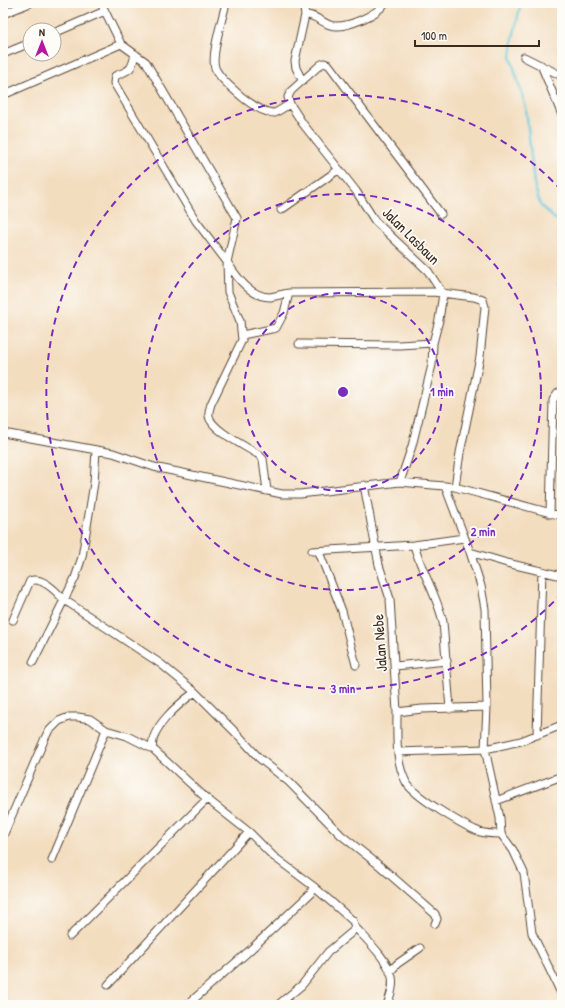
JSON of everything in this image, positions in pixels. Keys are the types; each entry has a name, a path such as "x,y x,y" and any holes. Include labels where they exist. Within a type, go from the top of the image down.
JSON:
{"street":[{"path":"3,14 30,3"},
{"path":"101,3 121,44 146,62 237,218 226,262 228,292 240,321 242,335 240,348 225,375 208,415 210,422 221,431 263,459 267,491"},
{"path":"226,3 214,60 215,70 232,88 250,103 265,111 275,113 290,104 288,97 302,80 324,63 329,65 441,214"},
{"path":"302,80 296,68 295,61 305,15 304,3"},
{"path":"305,15 310,14 330,25 338,27 352,24 377,11 385,3"},
{"path":"62,30 105,12"},
{"path":"3,95 121,44"},
{"path":"3,54 22,46"},
{"path":"135,54 132,66 128,72 115,76 114,83 196,221 243,283 260,294 270,297 289,293 426,292 480,298 485,303 480,357 454,488"},
{"path":"524,57 562,76"},
{"path":"541,65 562,115"},
{"name":"Jalan Lasbaun","path":"290,104 338,170 356,192 375,221 428,271 443,294"},
{"path":"281,210 338,170"},
{"path":"242,335 276,328 284,313 289,293"},
{"path":"400,482 412,446 432,365 433,343 440,320 443,294"},
{"path":"299,344 399,345 433,343"},
{"path":"550,514 553,400 558,394 562,393"},
{"path":"3,433 113,452 154,467 220,479 267,491 300,494 364,485 400,482 445,486 562,516"},
{"path":"33,662 75,578 82,557 94,483 96,450"},
{"name":"Jalan Nebe","path":"364,485 376,546 390,599 395,666 398,752 401,769 406,782 412,790 464,825 480,832 501,834"},
{"path":"445,486 470,552 481,586 485,609 487,707 485,749 501,834 513,850 524,873 532,933 562,995"},
{"path":"356,665 342,611 316,551 376,546 414,545 464,538"},
{"path":"414,545 425,576 440,610 447,661 450,709"},
{"path":"470,552 507,564 562,576"},
{"path":"537,735 542,571"},
{"path":"13,620 28,584 32,580 51,586 64,599 161,664 195,692 259,758 290,782 341,835 380,866 435,914 437,919 435,924"},
{"path":"395,666 447,661"},
{"path":"153,749 152,741 157,728 195,692"},
{"path":"397,712 487,707"},
{"path":"3,836 45,738 59,721 69,717 90,719 106,730 127,736 153,749 207,799 249,832 273,856 313,886 353,921 355,927 380,955 390,972 392,983 387,1005"},
{"path":"398,752 485,749 537,735 562,725"},
{"path":"52,860 106,730"},
{"path":"496,801 562,776"},
{"path":"70,936 207,799"},
{"path":"108,985 249,832"},
{"path":"187,1005 249,951 311,893 313,886"},
{"path":"278,1005 302,985 328,952 352,932 355,927"},
{"path":"390,972 397,964 420,948"}],"waterway":[{"path":"521,3 513,38 511,58 526,108 534,184 540,205 555,219 562,221"},
{"path":"562,280 558,283 562,292"}]}
